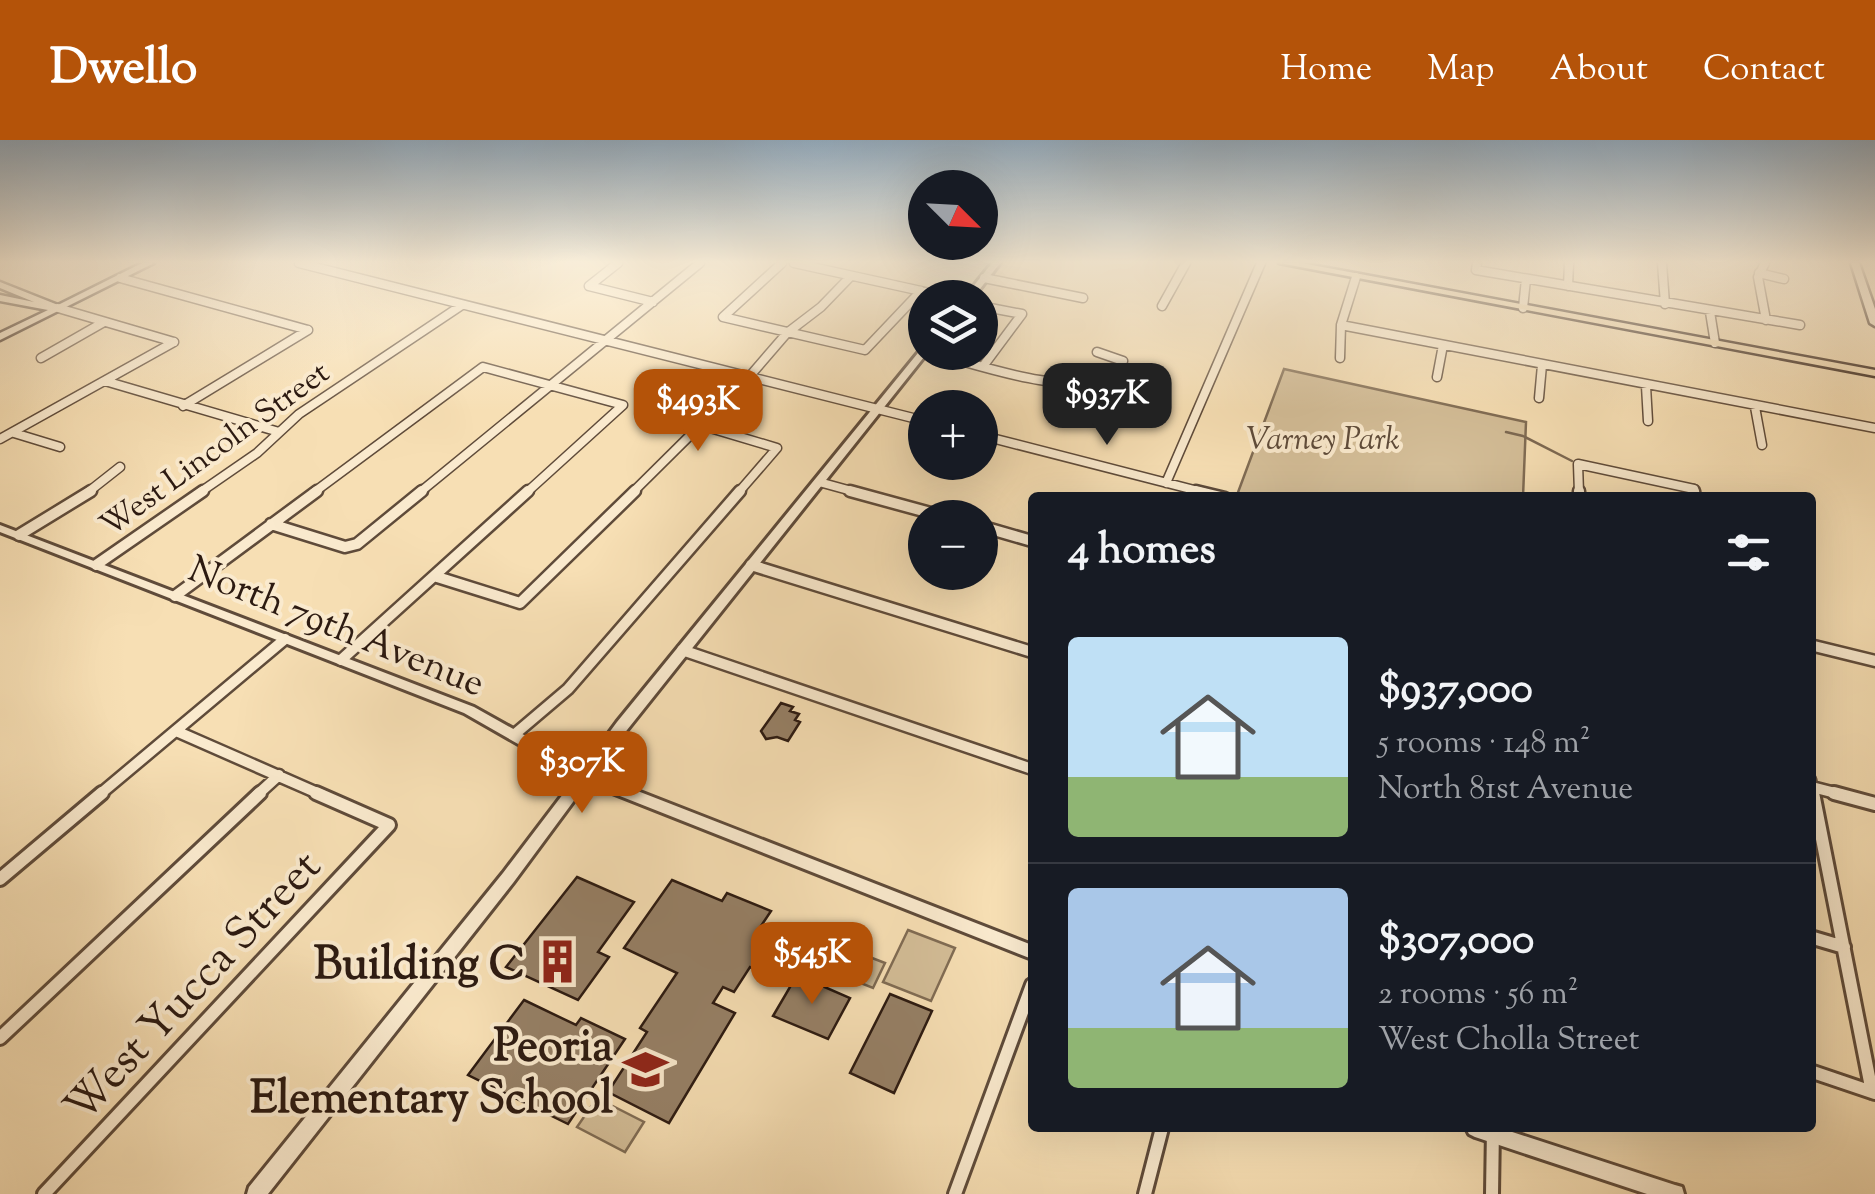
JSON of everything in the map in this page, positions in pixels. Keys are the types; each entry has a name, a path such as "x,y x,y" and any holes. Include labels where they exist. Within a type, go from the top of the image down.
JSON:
{"main road":[{"path":"0,338 50,312"},
{"path":"1546,312 1875,373"}],"street":[{"path":"0,439 174,342 72,312"},
{"path":"183,406 308,330 244,312"},
{"name":"West Lincoln Street","path":"96,565 450,312"},
{"path":"494,312 908,417"},
{"path":"271,524 351,547 641,312"},
{"path":"729,312 724,317 865,350 900,312"},
{"path":"434,576 520,603 749,377 786,334 814,312"},
{"path":"998,347 1022,314 1012,312"},
{"path":"1166,482 1240,312"},
{"path":"1340,358 1346,312"},
{"path":"1710,312 1714,343"},
{"path":"1711,312 1800,326"},
{"path":"1765,312 1766,320"},
{"path":"41,358 105,322"},
{"path":"1342,324 1875,428"},
{"path":"1437,377 1443,345"},
{"path":"998,369 1071,382 1100,384 1116,380 1123,361 1097,352"},
{"path":"1539,398 1542,365"},
{"path":"175,596 483,367 622,406 341,660"},
{"path":"256,1194 682,650 910,370"},
{"path":"105,381 279,432"},
{"path":"1646,386 1648,421"},
{"path":"1755,407 1762,444"},
{"path":"515,734 568,689 777,448 700,426"},
{"path":"14,433 60,447"},
{"path":"998,440 1203,492"},
{"path":"1579,492 1578,464 1687,492"},
{"path":"19,536 106,481 120,467"},
{"path":"819,482 908,507"},
{"name":"North 79th Avenue","path":"0,528 482,716 585,776 1028,950"},
{"path":"998,531 1028,540"},
{"path":"750,565 1028,651"},
{"path":"0,879 285,639"},
{"path":"1816,646 1875,661"},
{"path":"682,650 1028,768"},
{"path":"0,1038 278,775 176,731"},
{"name":"West Yucca Street","path":"44,1194 389,825 278,775"},
{"path":"1816,785 1875,804"},
{"path":"1816,808 1874,1092 1816,1073"},
{"path":"1816,939 1844,947"},
{"path":"955,1194 1028,997"},
{"path":"1145,1194 1161,1132"},
{"path":"1487,1132 1492,1194"},
{"path":"1493,1132 1675,1194"}],"green space":[{"name":"Varney Park","path":"1284,369 1526,422 1523,492 1238,492"},
{"path":"908,930 955,948 931,1001 883,982"},
{"path":"841,946 885,963 873,988 828,970"},
{"path":"597,1098 644,1122 625,1152 577,1127"}],"building":[{"path":"781,703 793,707 790,711 799,714 795,720 800,722 788,741 766,739 761,731"},
{"path":"577,877 634,902 598,952 609,957 578,1000 506,967"},
{"path":"672,880 722,901 727,893 771,911 759,929 784,940 764,973 750,967 734,992 723,987 713,1003 735,1013 669,1123 608,1092 647,1032 640,1028 677,973 624,948"},
{"path":"797,975 850,998 828,1039 773,1016"},
{"path":"890,994 932,1011 894,1093 850,1073"},
{"path":"524,1000 576,1025 581,1018 625,1039 568,1124 468,1075"}],"waterway":[{"path":"1506,432 1523,436 1572,461"}],"place":[{"name":"Building C","path":"558,962"},
{"name":"Peoria Elementary School","path":"646,1070"}]}
